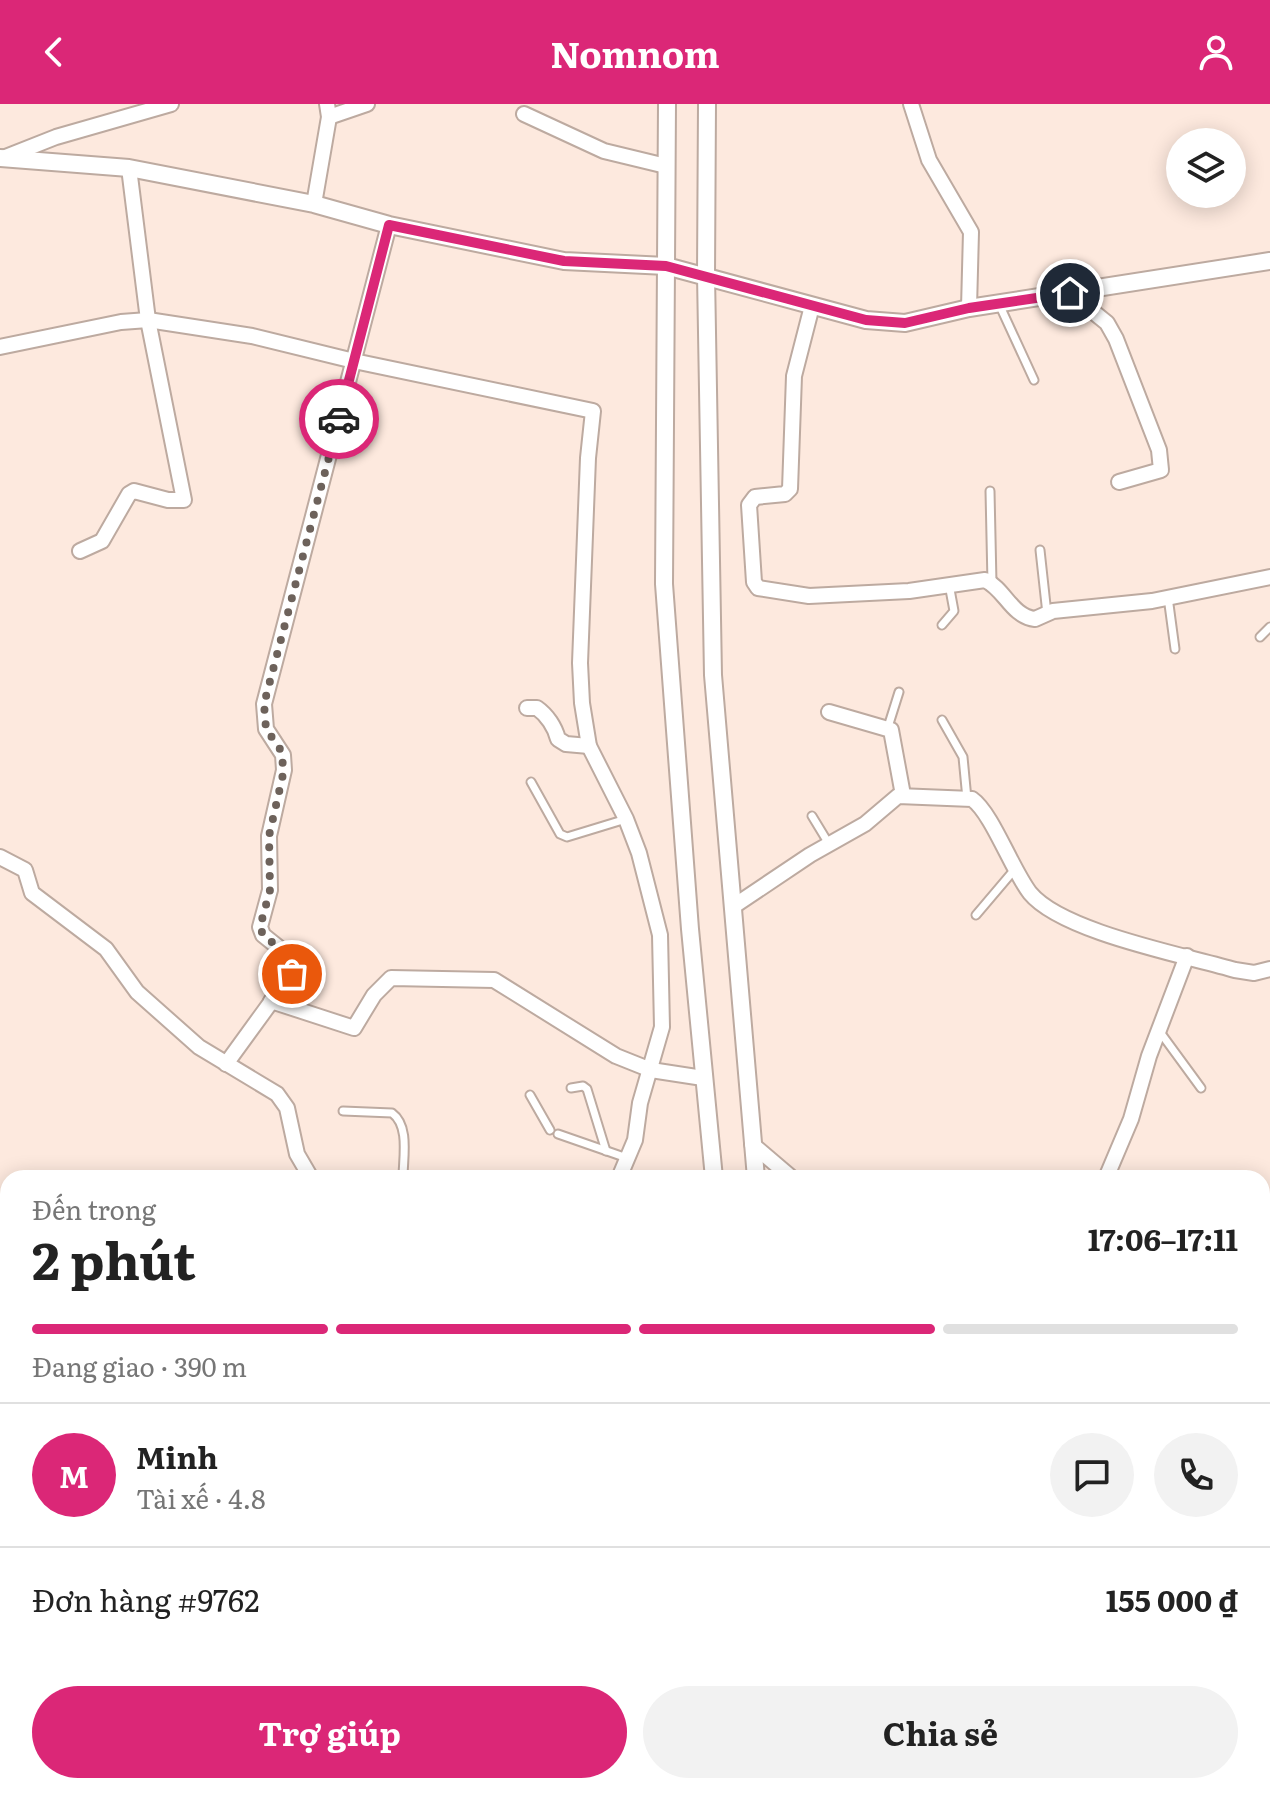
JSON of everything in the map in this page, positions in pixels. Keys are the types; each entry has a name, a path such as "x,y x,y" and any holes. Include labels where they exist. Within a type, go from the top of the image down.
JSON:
{"street":[{"path":"1,158 56,137 171,104"},
{"path":"314,204 328,110 367,104"},
{"path":"667,104 664,584 713,1170"},
{"path":"707,104 706,275 713,675 755,1170"},
{"path":"911,104 929,160 971,232 969,308"},
{"path":"524,114 604,151 666,166"},
{"path":"1,158 129,168 314,204 389,225 564,261 666,266 866,320 905,323 969,308 1270,261"},
{"path":"80,551 102,541 129,494 134,491 168,500 184,500 148,320 129,168"},
{"path":"226,1064 292,974 295,964 263,935 260,927 270,890 269,836 284,770 280,749 266,729 264,704 389,225"},
{"path":"1070,293 1107,323 1159,450 1161,470 1119,482"},
{"path":"812,306 794,376 790,489 785,494 755,497 749,505 754,582 758,588 809,596 909,591 977,580 992,583 1027,618 1035,619 1047,614 1168,597 1270,577"},
{"path":"0,347 121,322 148,320 252,336 354,361 593,411 588,458 580,663 582,703 589,746 626,819 639,853 660,935 662,1027 640,1103 635,1140 623,1170"},
{"path":"527,708 537,708 544,713 556,729 558,739 566,744 589,746"},
{"path":"829,712 888,727 903,795"},
{"path":"734,906 865,824 884,805 903,795 967,799 977,802 1015,869 1041,903 1089,929 1254,973 1270,969"},
{"path":"0,857 25,870 32,893 106,949 137,992 199,1047 282,1100 297,1154 306,1170"},
{"path":"1109,1170 1131,1119 1159,1030 1187,956"},
{"path":"271,1001 354,1028 374,995 391,978 494,980 590,1041 651,1070 703,1078"},
{"path":"752,1144 783,1170"}],"lane":[{"path":"999,304 1034,380"},
{"path":"990,491 992,583"},
{"path":"1040,550 1047,614"},
{"path":"942,625 954,611 949,584"},
{"path":"1168,597 1175,649"},
{"path":"1260,637 1270,627"},
{"path":"888,727 899,692"},
{"path":"942,720 963,757 967,799"},
{"path":"531,782 560,834 567,837 626,819"},
{"path":"812,816 829,844"},
{"path":"976,915 1015,869"},
{"path":"1159,1030 1201,1088"},
{"path":"571,1088 583,1086 587,1089 606,1151"},
{"path":"530,1095 554,1132 628,1158"},
{"path":"343,1111 392,1113 398,1117 403,1130 403,1170"}],"way so far":[{"path":"292,974 295,969 293,959 263,935 260,927 270,890 269,836 277,812 284,770 283,755 266,729 264,704 339,419"}],"route":[{"path":"339,419 389,225 564,261 666,266 866,320 905,323 969,308 1070,293"}]}
